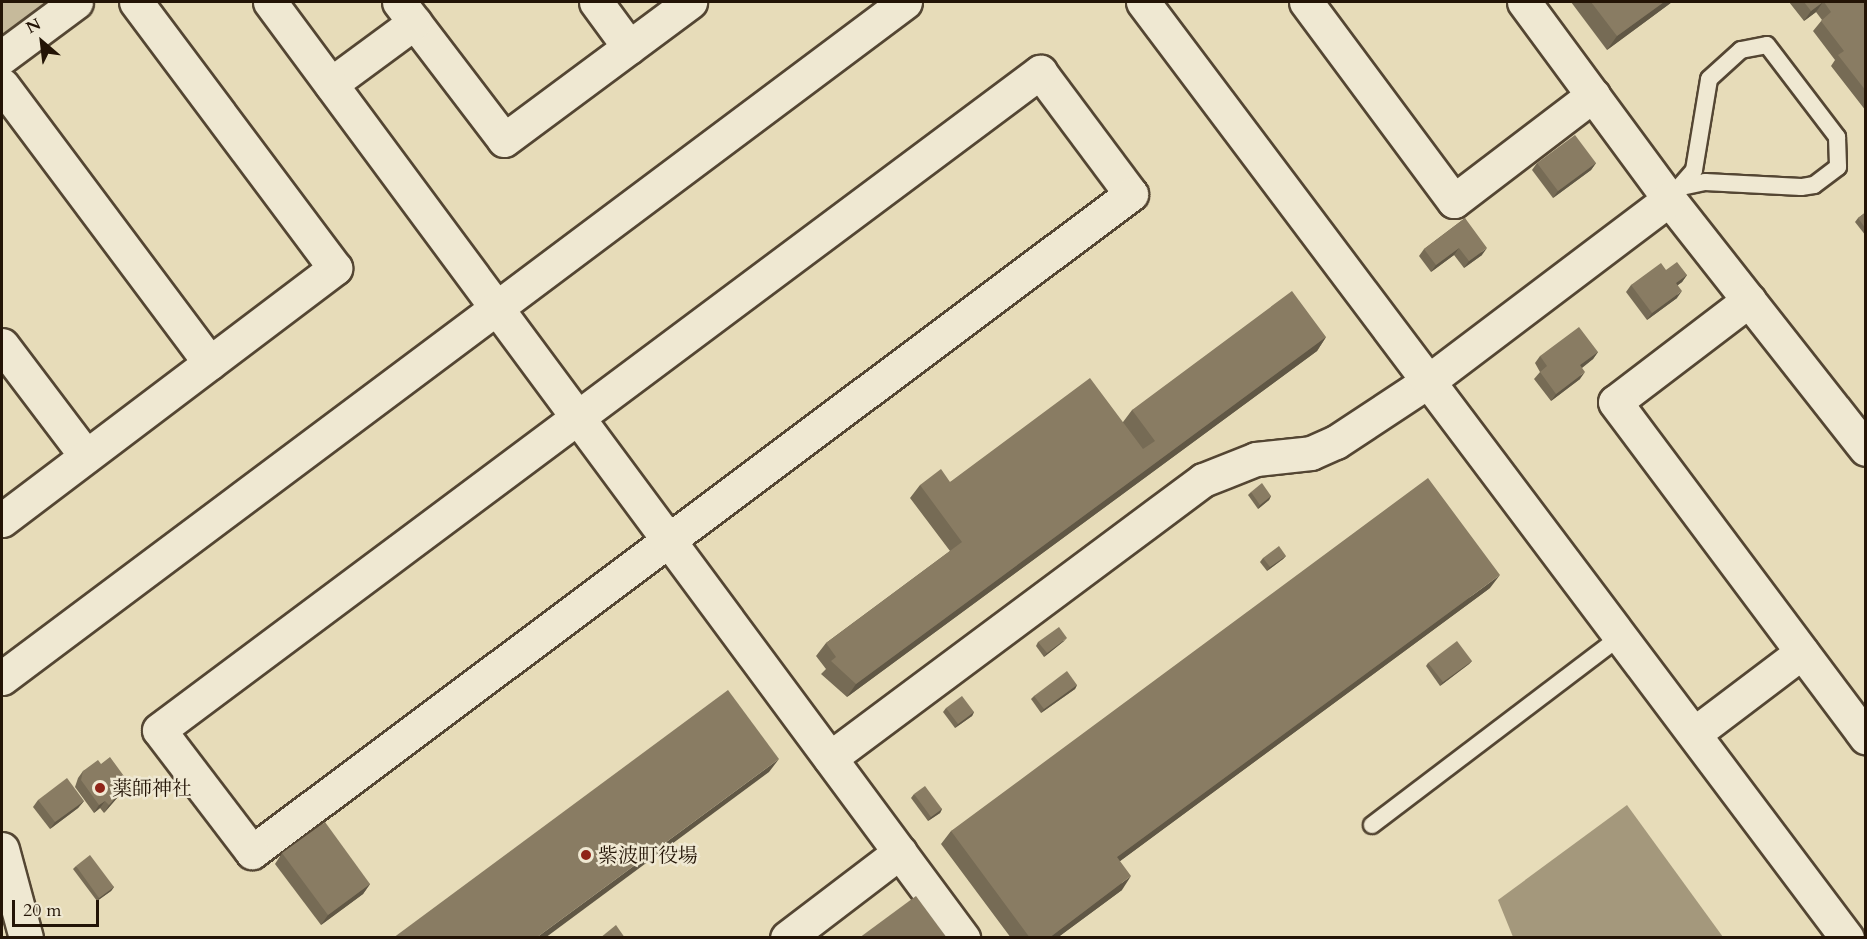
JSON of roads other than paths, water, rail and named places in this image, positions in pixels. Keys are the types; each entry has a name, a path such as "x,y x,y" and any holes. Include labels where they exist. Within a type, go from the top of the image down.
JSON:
{"street":[{"path":"2,57 76,2"},
{"path":"2,520 335,268 136,2"},
{"path":"270,2 963,938"},
{"path":"596,2 629,47"},
{"path":"331,84 407,12 504,140 690,2"},
{"path":"2,678 905,2"},
{"path":"1143,2 1622,635 1847,938"},
{"path":"1306,2 1454,201 1593,95"},
{"path":"1525,2 1593,95 1675,193 1749,300 1866,449"},
{"path":"1040,72 1131,194 670,542 252,852 159,730 576,415 1040,72"},
{"path":"2,85 210,363"},
{"path":"830,758 1203,480 1256,459 1311,453 1336,442 1430,380 1675,193"},
{"path":"1749,300 1615,402 1866,738"},
{"path":"2,345 86,456"},
{"path":"1695,733 1802,652"},
{"path":"2,849 26,938"},
{"path":"788,938 900,852"}],"lane":[{"path":"1767,45 1838,138 1838,167 1814,185 1801,188 1705,182 1675,193 1699,151 1709,79 1741,50 1767,45"},
{"path":"1371,825 1622,635"}],"place":[{"name":"薬師神社","path":"100,788"},
{"name":"紫波町役場","path":"586,855"}]}
